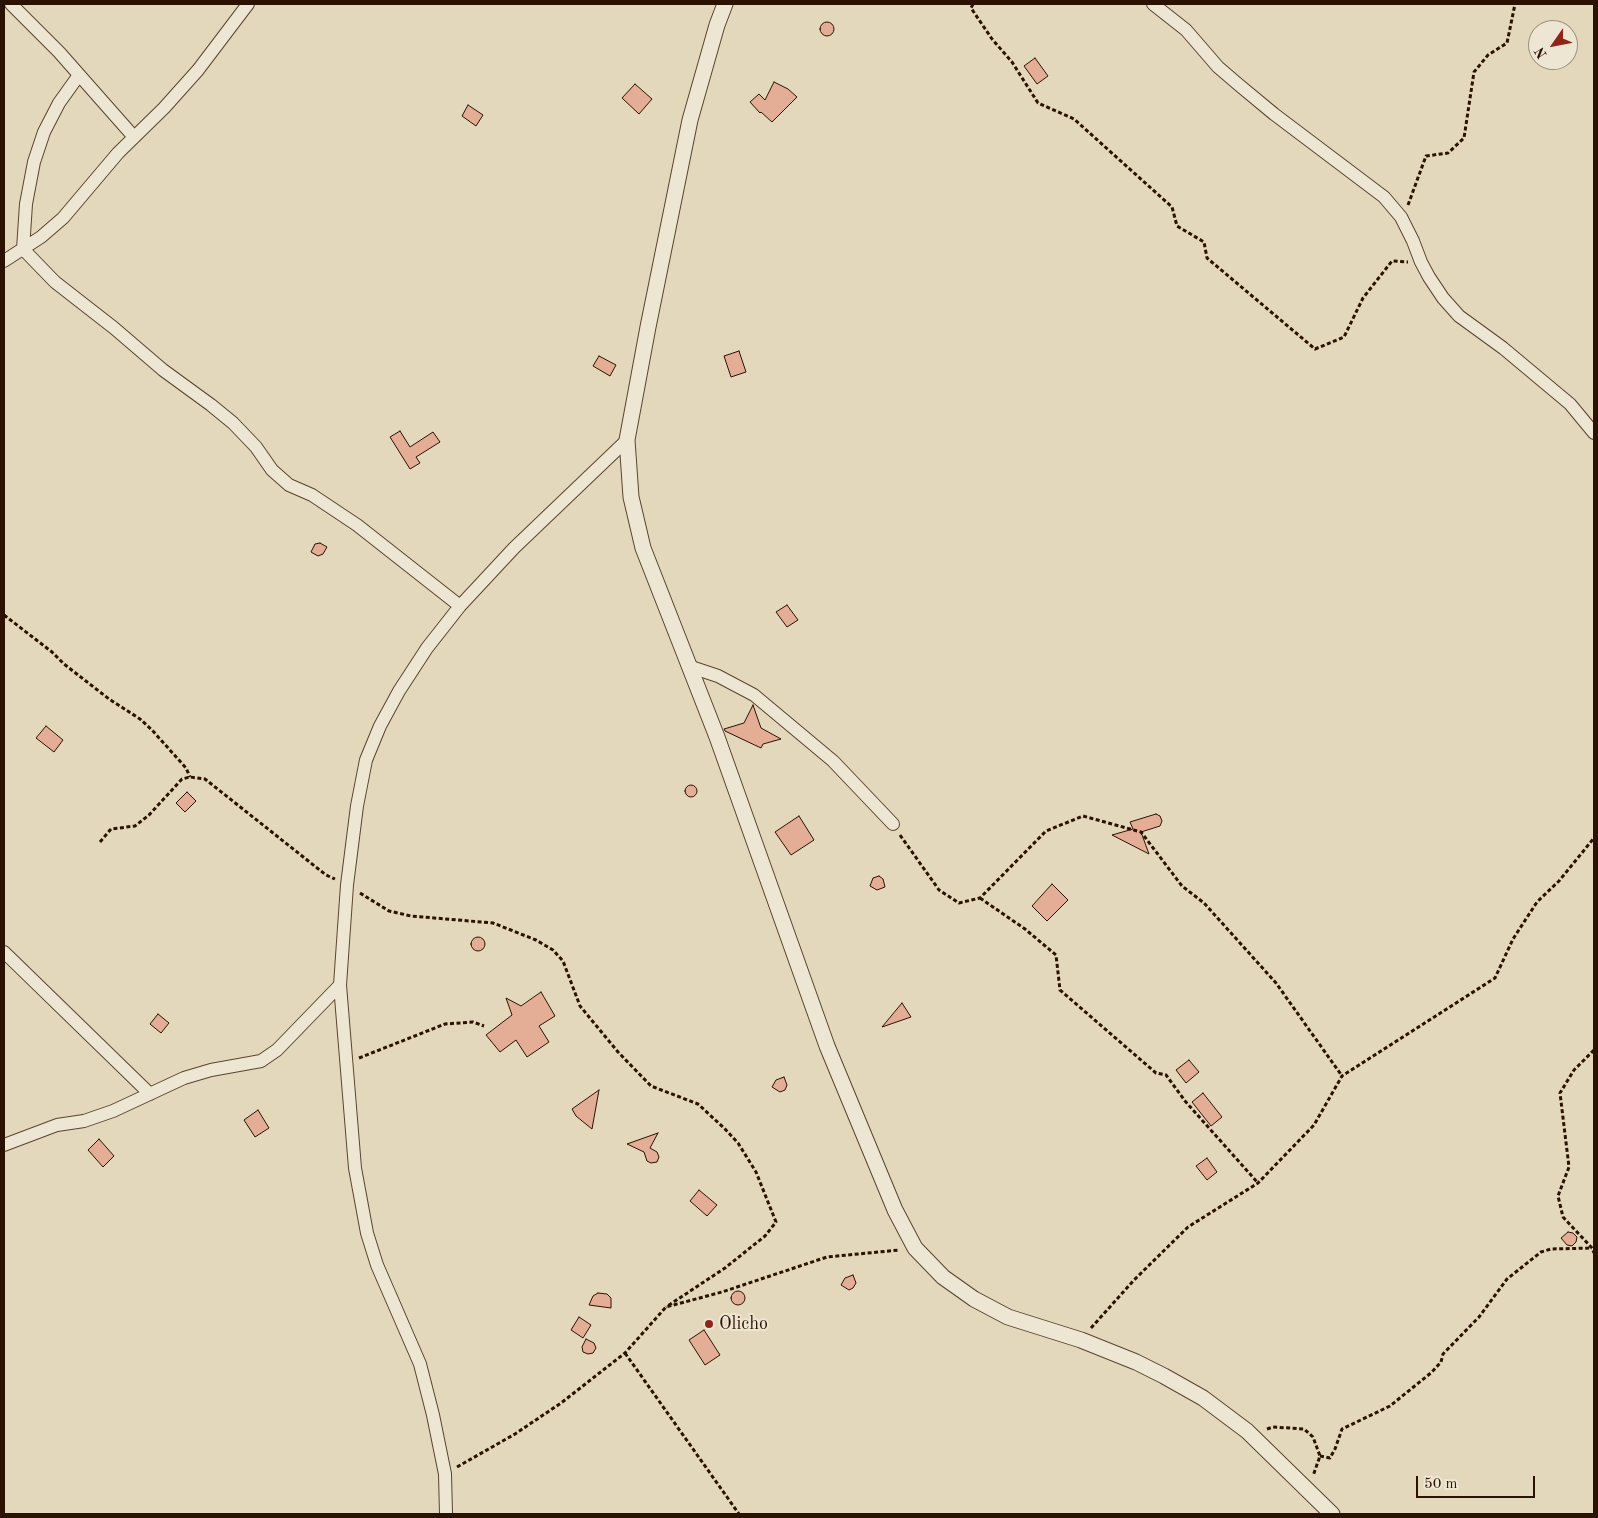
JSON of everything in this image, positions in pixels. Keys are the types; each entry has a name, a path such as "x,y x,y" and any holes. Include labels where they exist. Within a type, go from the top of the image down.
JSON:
{"street":[{"path":"10,4 59,52 134,137"},
{"path":"4,262 24,249 63,218 118,153 164,108 198,70 248,4"},
{"path":"725,4 717,25 690,120 648,327 627,440 632,497 644,548 717,738 827,1046 895,1210 915,1248 943,1278 974,1299 1008,1318 1081,1340 1164,1376 1203,1398 1247,1431 1332,1514"},
{"path":"1153,4 1186,30 1218,67 1232,79 1274,114 1384,197 1401,217 1421,262 1443,298 1459,316 1504,348 1570,404 1594,433"},
{"path":"80,75 59,103 44,132 34,162 26,204 24,249 62,287 163,370 233,423 256,447 272,470 289,485 312,495 357,525 460,606"},
{"path":"446,1514 445,1474 434,1415 420,1364 381,1273 367,1233 355,1168 340,985 347,885 357,806 366,760 380,726 399,691 427,648 460,606 514,548 627,440"},
{"path":"690,667 718,676 754,695 833,761 893,824"},
{"path":"4,952 150,1094"},
{"path":"4,1145 57,1126 84,1121 114,1111 184,1078 211,1070 261,1061 277,1050 340,985"}],"path":[{"path":"974,4 970,8 992,39 1012,62 1038,103 1074,119 1172,207 1177,226 1204,242 1207,258 1315,349 1344,337 1363,298 1392,261 1421,262"},
{"path":"1401,217 1408,205 1426,156 1448,153 1464,138 1474,72 1488,55 1507,42 1515,4"},
{"path":"4,615 109,699 140,719 186,768 190,777"},
{"path":"100,842 111,829 136,826 149,815 182,779 190,777 205,780 326,875 347,885 388,911 411,916 493,923 536,940 553,950 563,961 580,1006 618,1052 651,1086 698,1104 738,1143 756,1172 776,1222 765,1236 725,1268 666,1307 625,1353 562,1404 515,1434 445,1474"},
{"path":"893,824 939,890 959,904 980,898 1046,830 1083,816 1141,832 1182,886 1204,903 1276,983 1342,1076"},
{"path":"1081,1340 1134,1280 1188,1227 1258,1183 1314,1125 1342,1076 1495,978 1513,939 1537,902 1560,881 1594,838"},
{"path":"980,898 1056,955 1060,990 1156,1073 1166,1075 1185,1101 1258,1183"},
{"path":"346,1060 361,1058 445,1024 473,1022 484,1026"},
{"path":"1594,1050 1574,1070 1560,1093 1570,1167 1558,1196 1563,1217 1592,1248 1594,1253"},
{"path":"666,1307 722,1292 827,1257 915,1248"},
{"path":"1320,1456 1330,1458 1342,1429 1390,1406 1432,1372 1441,1362 1443,1354 1479,1317 1507,1279 1541,1252 1551,1249 1592,1248"},
{"path":"625,1353 739,1514"},
{"path":"1247,1431 1262,1432 1274,1426 1304,1429 1313,1437 1320,1456 1313,1476 1302,1483"}],"building":[{"path":"827,22 832,24 834,29 832,34 827,36 822,34 820,29 822,24"},
{"path":"1035,58 1048,76 1037,84 1024,66"},
{"path":"774,82 788,89 797,97 772,122 750,102 759,94 765,100"},
{"path":"635,84 652,99 639,114 622,98"},
{"path":"468,105 483,115 476,126 462,116"},
{"path":"739,351 746,372 731,377 724,356"},
{"path":"599,356 616,365 610,376 593,366"},
{"path":"400,431 410,447 433,432 440,442 416,457 420,463 410,469 390,437"},
{"path":"320,543 327,547 323,554 318,556 311,552 315,544"},
{"path":"787,605 798,620 787,627 776,612"},
{"path":"753,705 761,728 781,739 763,744 761,748 725,731 724,729 744,723"},
{"path":"46,726 63,740 54,752 36,738"},
{"path":"693,785 696,786 696,796 689,797 686,796 685,789 686,786"},
{"path":"187,792 196,801 185,812 176,803"},
{"path":"1156,814 1160,816 1162,821 1160,826 1141,832 1149,854 1112,835 1133,829 1130,822"},
{"path":"799,816 814,840 791,855 775,832"},
{"path":"879,876 883,879 885,887 877,890 870,886 873,878"},
{"path":"1052,884 1068,900 1047,921 1032,906"},
{"path":"478,937 483,939 485,944 483,949 478,951 473,949 471,944 473,939"},
{"path":"541,992 555,1016 539,1026 549,1042 527,1057 516,1040 500,1052 486,1035 512,1015 506,998 521,1006"},
{"path":"902,1003 911,1017 882,1027"},
{"path":"158,1014 169,1023 161,1033 150,1024"},
{"path":"1189,1060 1199,1072 1186,1083 1176,1070"},
{"path":"784,1077 787,1085 785,1090 780,1092 772,1087 776,1080"},
{"path":"599,1090 592,1129 576,1116 572,1109"},
{"path":"1203,1093 1222,1117 1211,1126 1192,1102"},
{"path":"258,1110 269,1128 255,1137 244,1120"},
{"path":"658,1133 650,1148 657,1152 659,1157 657,1162 651,1163 647,1161 644,1152 627,1144"},
{"path":"99,1139 114,1156 103,1167 88,1150"},
{"path":"1207,1158 1217,1172 1207,1180 1196,1166"},
{"path":"699,1190 717,1205 707,1216 690,1201"},
{"path":"1568,1232 1573,1233 1577,1237 1576,1242 1572,1246 1567,1245 1561,1238"},
{"path":"853,1275 856,1283 853,1288 849,1290 841,1285 845,1278"},
{"path":"738,1291 743,1293 745,1298 743,1303 738,1305 733,1303 731,1298 733,1293"},
{"path":"598,1293 607,1294 611,1298 611,1308 589,1305 593,1296"},
{"path":"579,1317 591,1325 583,1338 571,1330"},
{"path":"704,1330 720,1355 705,1365 689,1340"},
{"path":"586,1339 594,1343 596,1348 593,1353 583,1352 582,1347"}],"place":[{"name":"Olicho","path":"709,1324"}]}
